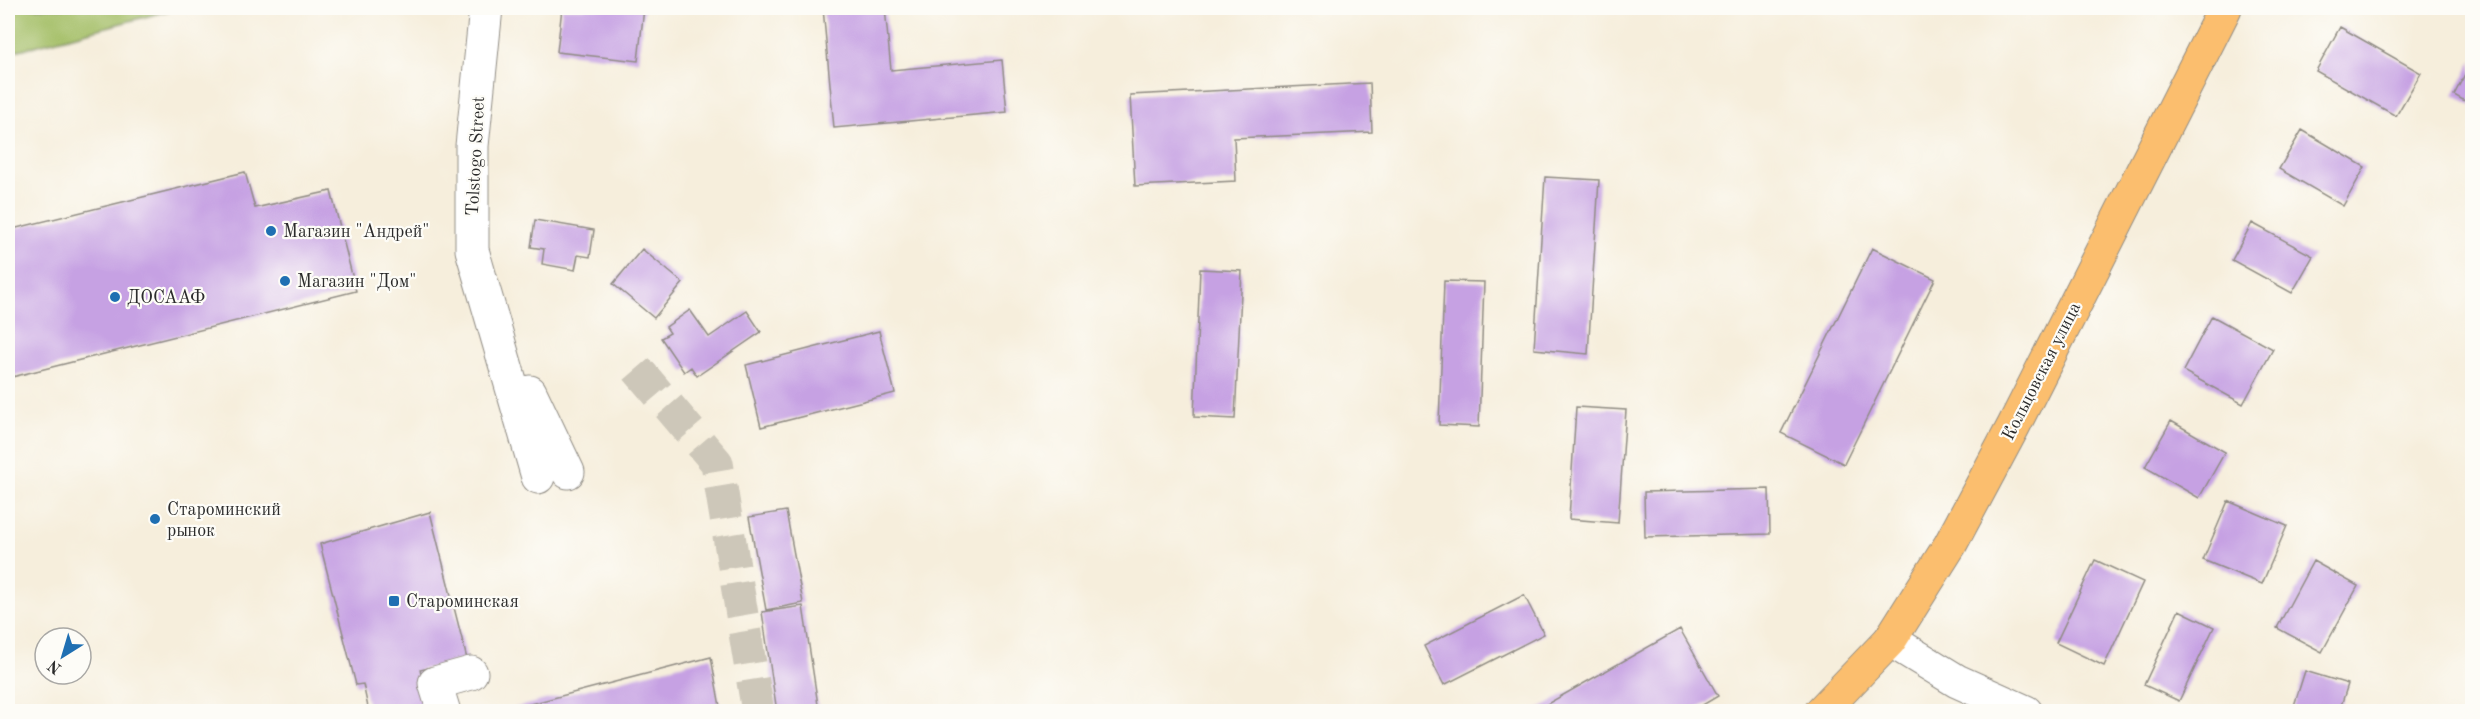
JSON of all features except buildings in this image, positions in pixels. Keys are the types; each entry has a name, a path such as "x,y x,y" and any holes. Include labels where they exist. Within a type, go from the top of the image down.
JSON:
{"main road":[{"name":"Кольцовская улица","path":"1821,711 1890,640 1950,545 2013,427 2225,8"}],"street":[{"name":"Tolstogo Street","path":"486,8 472,146 472,250 488,303 553,474"},
{"path":"1890,640 1957,681 1978,702 2026,711"},
{"path":"444,711 435,683 471,673"}],"green space":[{"path":"8,8 179,8 8,53"}],"tunnel":[{"path":"637,369 717,463 758,712"}],"place":[{"name":"Магазин \"Андрей\"","path":"271,231"},
{"name":"Магазин \"Дом\"","path":"285,281"},
{"name":"ДОСААФ","path":"115,297"},
{"name":"Староминский рынок","path":"155,519"},
{"name":"Староминская","path":"394,601"}]}
